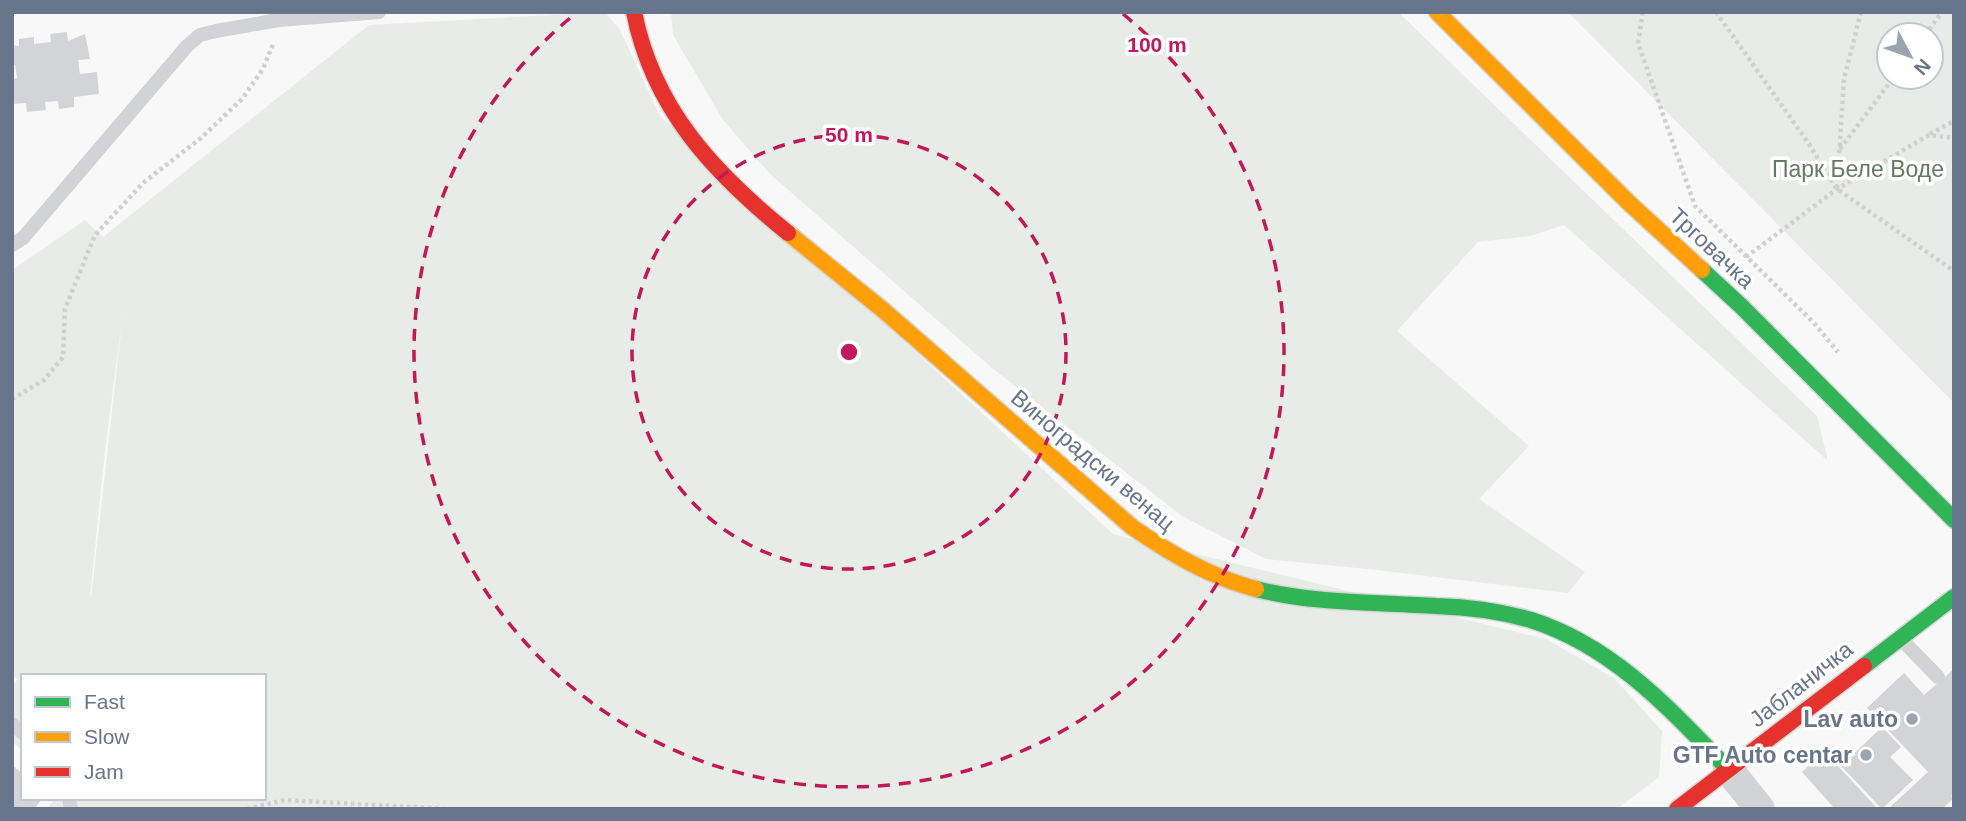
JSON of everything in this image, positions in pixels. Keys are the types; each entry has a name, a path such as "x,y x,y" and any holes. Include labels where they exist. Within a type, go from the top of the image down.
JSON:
{"street":[{"name":"Виноградски венац","path":"634,12 644,51 663,95 696,144 730,182 1132,527 1162,548 1220,578 1258,589 1338,600 1474,607 1547,625 1589,646 1645,686 1728,769"},
{"name":"Трговачка","path":"1437,12 1628,202 1741,306 1954,520"},
{"name":"Јабланичка","path":"1677,809 1954,597"},
{"path":"1728,769 1760,809"}],"lane":[{"path":"12,245 23,238 200,35 279,20 379,12"},
{"path":"1899,637 1938,677"}],"path":[{"path":"1643,12 1638,43 1695,206 1814,323 1835,348"},
{"path":"1716,12 1809,144 1837,189 1954,271"},
{"path":"1837,189 1844,79 1861,12"},
{"path":"12,399 44,380 63,357 65,309 95,235 143,183 201,138 242,99 263,69 273,48 279,20"},
{"path":"1840,149 1884,91"},
{"path":"1746,257 1837,189 1954,121"},
{"path":"1929,135 1954,138"},
{"path":"247,809 285,800 449,809"}],"green space":[{"path":"605,12 620,30 660,116 1113,534 1546,639 1614,678 1662,731 1659,777 1617,809 47,809 54,800 266,800 266,674 21,674 21,749 12,742 12,686 18,679 12,675 12,270 85,220 103,237 369,25","holes":["123,313 91,597 105,451"]},
{"path":"671,12 1398,12 1817,416 1828,461 1564,225 1531,236 1478,242 1397,331 1529,446 1479,499 1585,572 1568,593 1266,559 1182,516 992,368 770,174 723,120 673,35"},
{"name":"Парк Беле Воде","path":"1568,12 1954,12 1954,403"}],"building":[{"path":"67,32 68,41 85,34 90,59 78,60 80,74 97,72 99,94 74,97 74,107 59,109 58,101 45,102 46,110 27,112 26,103 12,104 12,79 17,78 15,65 12,65 12,45 19,46 19,39 34,37 34,44 51,42 50,34"},
{"path":"1954,669 1953,799 1942,809 1888,809 1928,772 1867,708 1904,673 1924,695"},
{"path":"1882,727 1901,747 1890,757 1913,780 1882,809 1841,766"},
{"path":"1824,751 1878,809 1835,809 1802,772"},
{"path":"12,765 21,772 21,800 41,800 34,809 12,809"}],"traffic: fast":[{"path":"1702,270 1954,520"},
{"path":"1256,589 1323,600 1472,608 1508,614 1561,631 1614,663 1638,682 1662,702 1728,769"},
{"path":"1864,666 1954,597"}],"traffic: slow":[{"path":"1437,12 1628,202 1702,270"},
{"path":"788,233 883,310 1132,527 1191,564 1256,589"}],"traffic: jam":[{"path":"634,12 643,47 656,79 690,136 735,187 788,233"},
{"path":"1677,809 1864,666"}],"place":[{"name":"Lav auto","path":"1912,719"},
{"name":"GTF Auto centar","path":"1866,755"}]}
